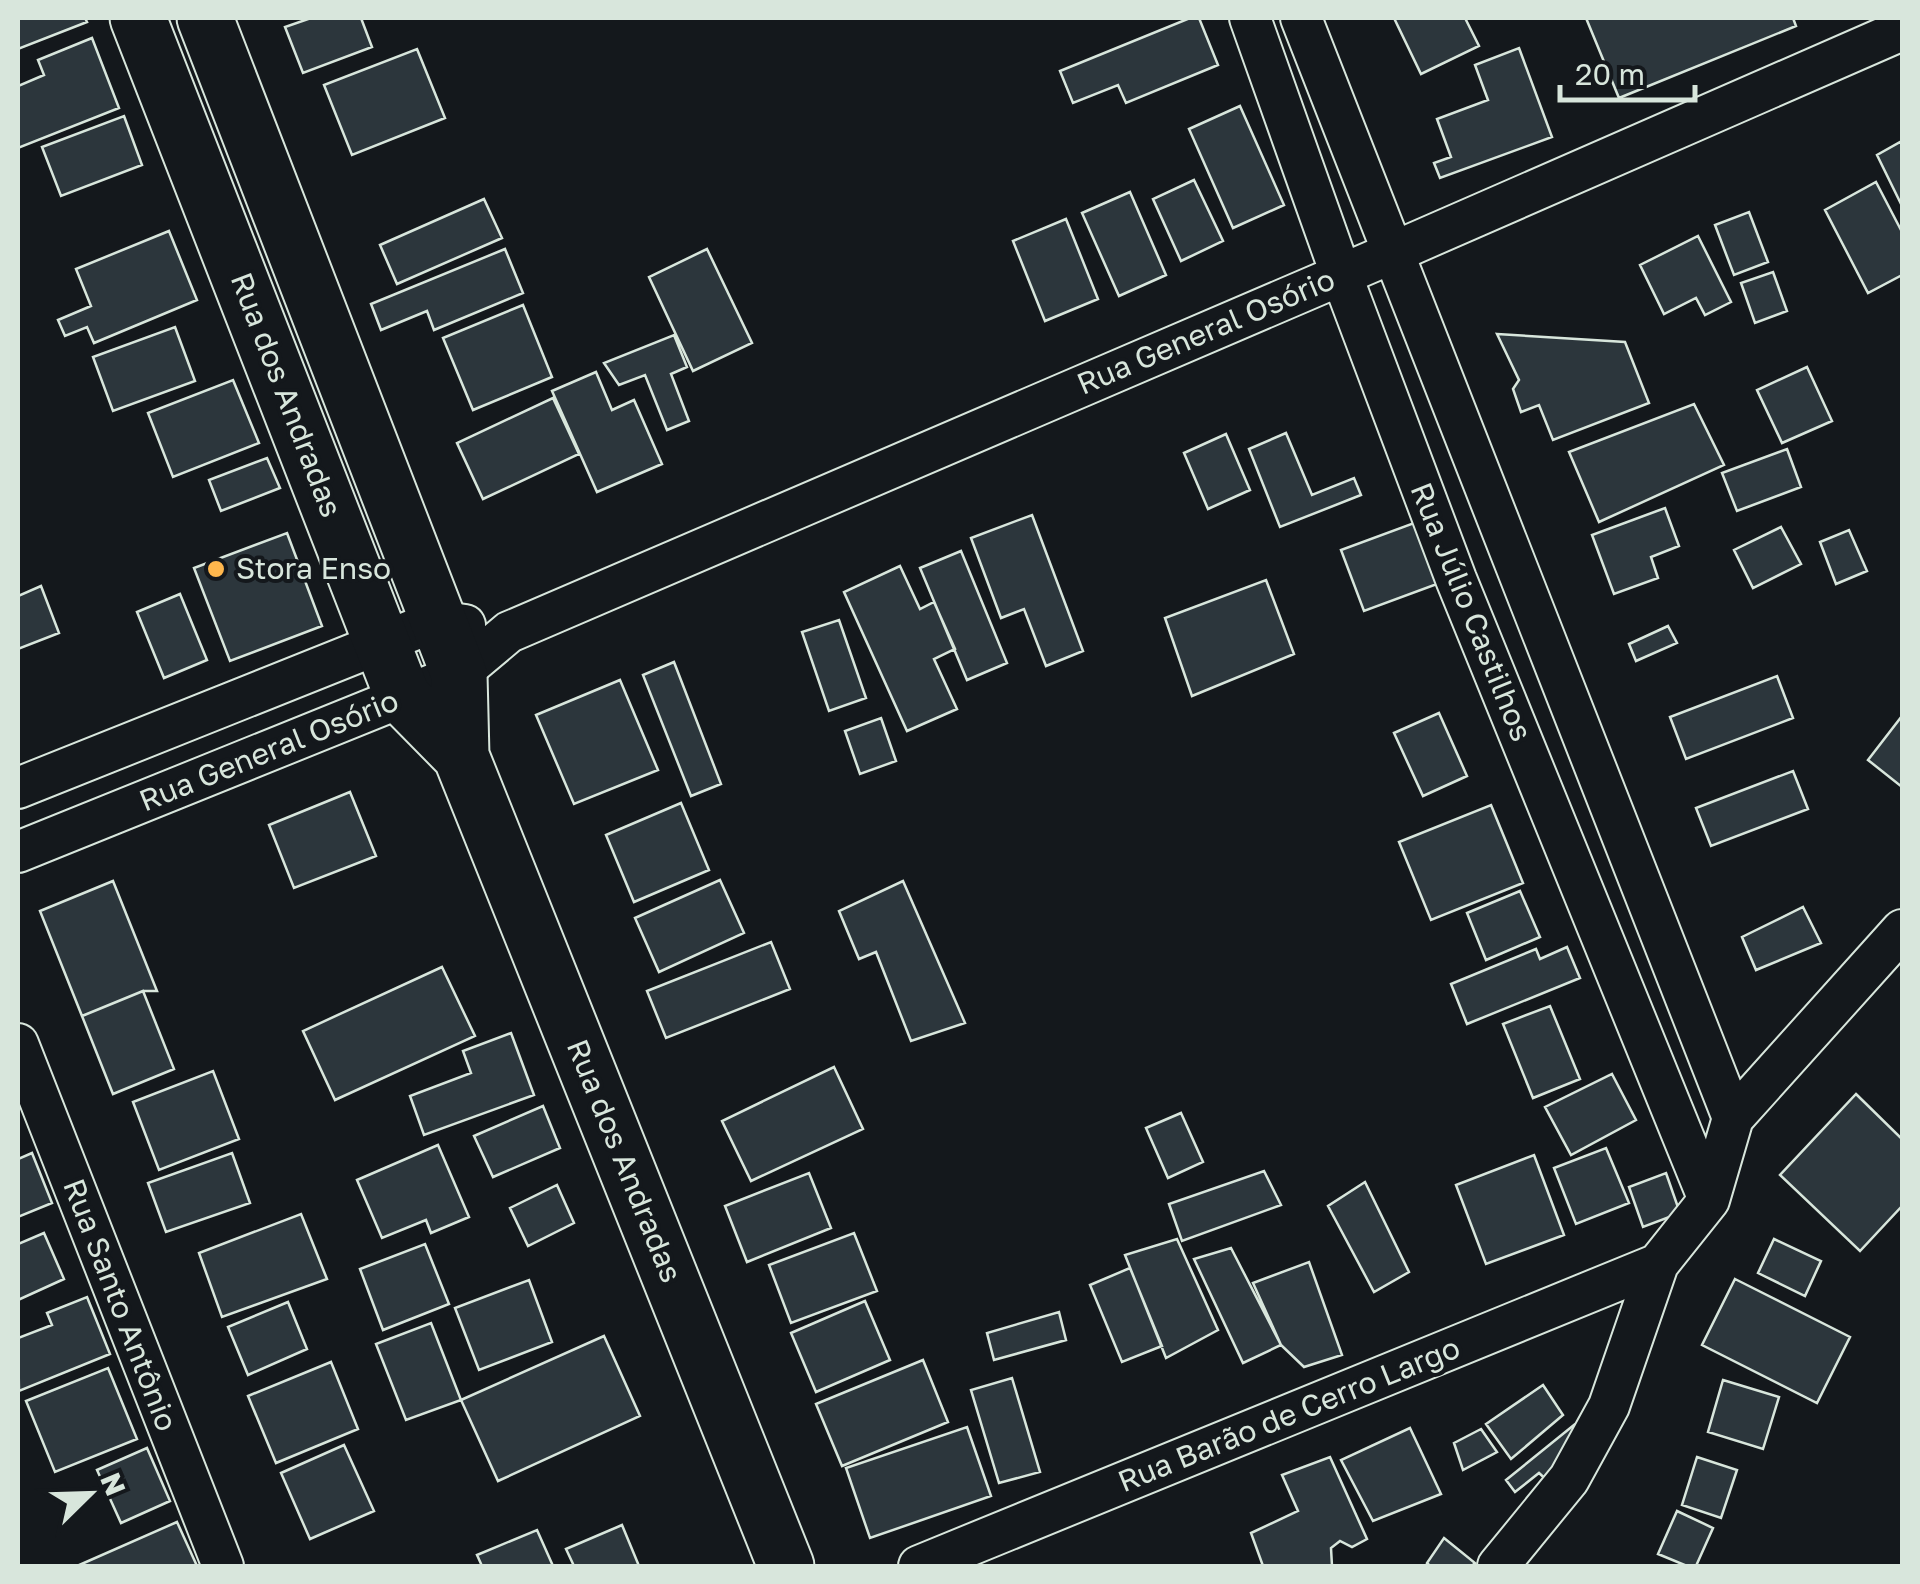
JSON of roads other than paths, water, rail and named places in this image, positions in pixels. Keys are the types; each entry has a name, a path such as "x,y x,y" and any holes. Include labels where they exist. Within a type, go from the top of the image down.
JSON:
{"street":[{"name":"Rua dos Andradas","path":"138,18 403,697 461,756"},
{"name":"Rua dos Andradas","path":"205,18 459,674 461,756 786,1566"},
{"name":"Rua Júlio Castilhos","path":"1250,18 1456,579 1709,1200"},
{"name":"Rua Júlio Castilhos","path":"1301,18 1733,1118"},
{"name":"Rua General Osório","path":"18,852 459,674 509,632 1392,253 1848,33 1902,30"},
{"path":"270,352 324,328"},
{"path":"1456,579 1512,556"},
{"name":"Rua General Osório","path":"18,788 436,621 509,632"},
{"path":"1498,1566 1569,1479 1609,1406 1658,1264 1709,1200 1733,1118 1902,930"},
{"name":"Rua Santo Antônio","path":"18,1044 223,1566"},
{"name":"Rua Barão de Cerro Largo","path":"919,1566 1658,1264"}],"place":[{"name":"Stora Enso","path":"216,569"}]}
